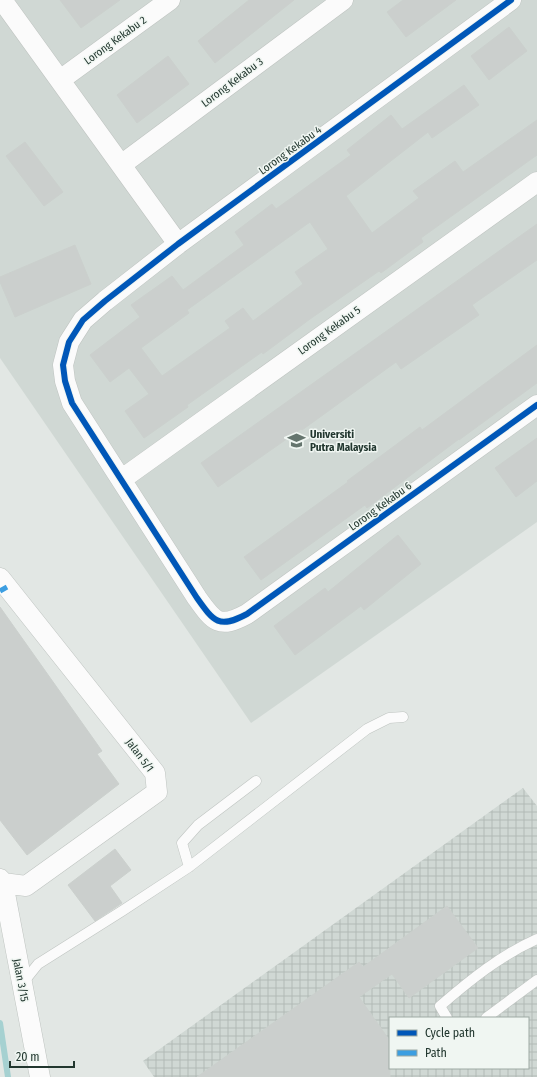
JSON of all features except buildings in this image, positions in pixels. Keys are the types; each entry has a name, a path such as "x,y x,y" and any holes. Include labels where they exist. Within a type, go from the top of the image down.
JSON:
{"street":[{"name":"Lorong Kekabu 2","path":"60,80 170,0"},
{"name":"Lorong Kekabu 3","path":"121,165 343,0"},
{"name":"Lorong Kekabu 4","path":"233,622 220,622 209,614 72,403 65,381 63,364 69,342 83,320 178,244 511,0"},
{"path":"7,5 178,244"},
{"name":"Lorong Kekabu 5","path":"122,479 537,182"},
{"name":"Lorong Kekabu 6","path":"233,622 247,614 537,405"},
{"name":"Jalan 5/1","path":"0,578 155,773 157,792 26,886 1,881"},
{"name":"Jalan 3/15","path":"1,881 40,1077"}],"lane":[{"path":"22,984 38,964 122,912 189,867 367,729 389,718 403,717"},
{"path":"189,867 182,843 198,825 256,781"},
{"path":"446,1017 440,1006 474,977 537,938"},
{"path":"487,1017 537,980"}],"shaded area":[{"name":"Universiti Putra Malaysia","path":"0,0 537,0 537,522 251,723 0,358"},
{"path":"523,788 537,806 537,1077 154,1077 143,1061"}],"waterway":[{"path":"0,1023 8,1077"}],"marked path":[{"path":"0,591 7,587"}],"cycle path":[{"path":"511,0 178,244 105,301 83,320 69,342 63,365 65,381 72,403 197,598 213,618 223,622 238,619 247,614 537,405"}],"place":[{"name":"Universiti Putra Malaysia","path":"297,440"}]}
